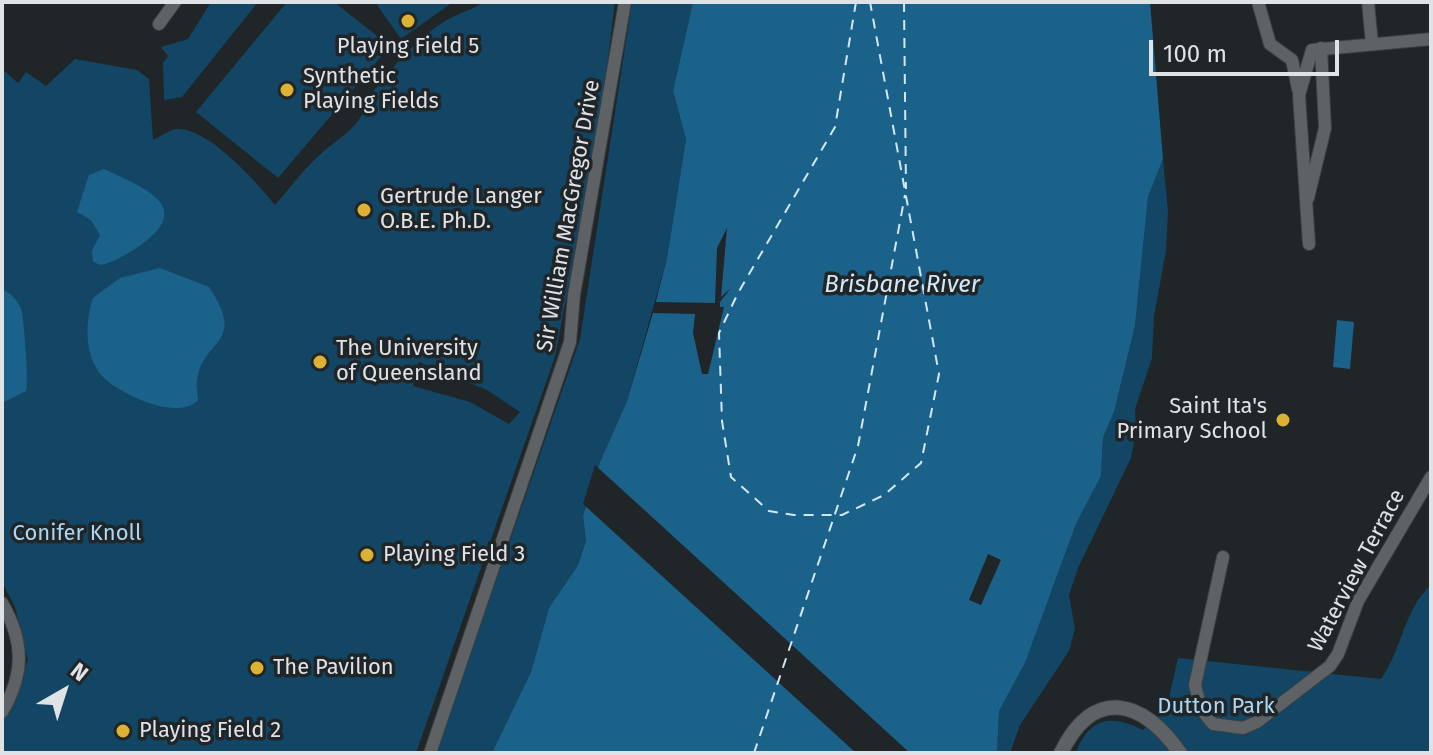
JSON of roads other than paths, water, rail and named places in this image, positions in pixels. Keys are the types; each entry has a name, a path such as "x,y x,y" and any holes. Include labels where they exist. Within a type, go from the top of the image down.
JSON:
{"street":[{"path":"159,24 175,2"},
{"name":"Sir William MacGregor Drive","path":"430,753 570,342 574,295 625,2"},
{"path":"1258,2 1270,44 1292,60 1299,95 1309,244"},
{"path":"1368,2 1372,44"},
{"path":"1299,95 1311,54 1319,48 1431,39"},
{"path":"1306,204 1325,128 1319,48"},
{"name":"Waterview Terrace","path":"1223,557 1195,685 1198,700 1213,724 1243,728 1257,722 1315,680 1338,654 1358,601 1431,477"},
{"path":"2,603 13,621 21,657 2,712"},
{"path":"1061,753 1075,727 1091,714 1110,709 1141,712 1150,717 1180,753"}],"water":[{"name":"Brisbane River","path":"693,2 1150,2 1163,159 1148,197 1135,326 1114,412 1103,438 1101,476 1076,524 1025,663 999,711 997,753 492,753 531,672 549,608 578,565 586,541 583,516 600,462 627,401 653,313 667,258 686,139 673,91"},
{"path":"104,169 155,197 163,206 164,216 159,228 146,241 125,255 101,265 93,262 92,251 100,235 91,220 77,212 89,175"},
{"path":"160,268 209,287 224,320 220,340 201,367 197,383 198,400 189,406 177,408 149,403 110,383 96,368 89,348 88,317 93,298 120,278"},
{"path":"2,289 15,299 21,309 27,377 26,391 2,403"},
{"path":"1337,320 1354,322 1350,369 1333,367"}],"place":[{"name":"Playing Field 5","path":"408,21"},
{"name":"Synthetic Playing Fields","path":"287,90"},
{"name":"Gertrude Langer O.B.E. Ph.D.","path":"364,210"},
{"name":"The University of Queensland","path":"320,362"},
{"name":"Saint Ita's Primary School","path":"1283,420"},
{"name":"Playing Field 3","path":"367,555"},
{"name":"The Pavilion","path":"257,668"},
{"name":"Playing Field 2","path":"123,731"}],"park label":[{"name":"Conifer Knoll","path":"77,534"},
{"name":"Dutton Park","path":"1216,707"}]}
